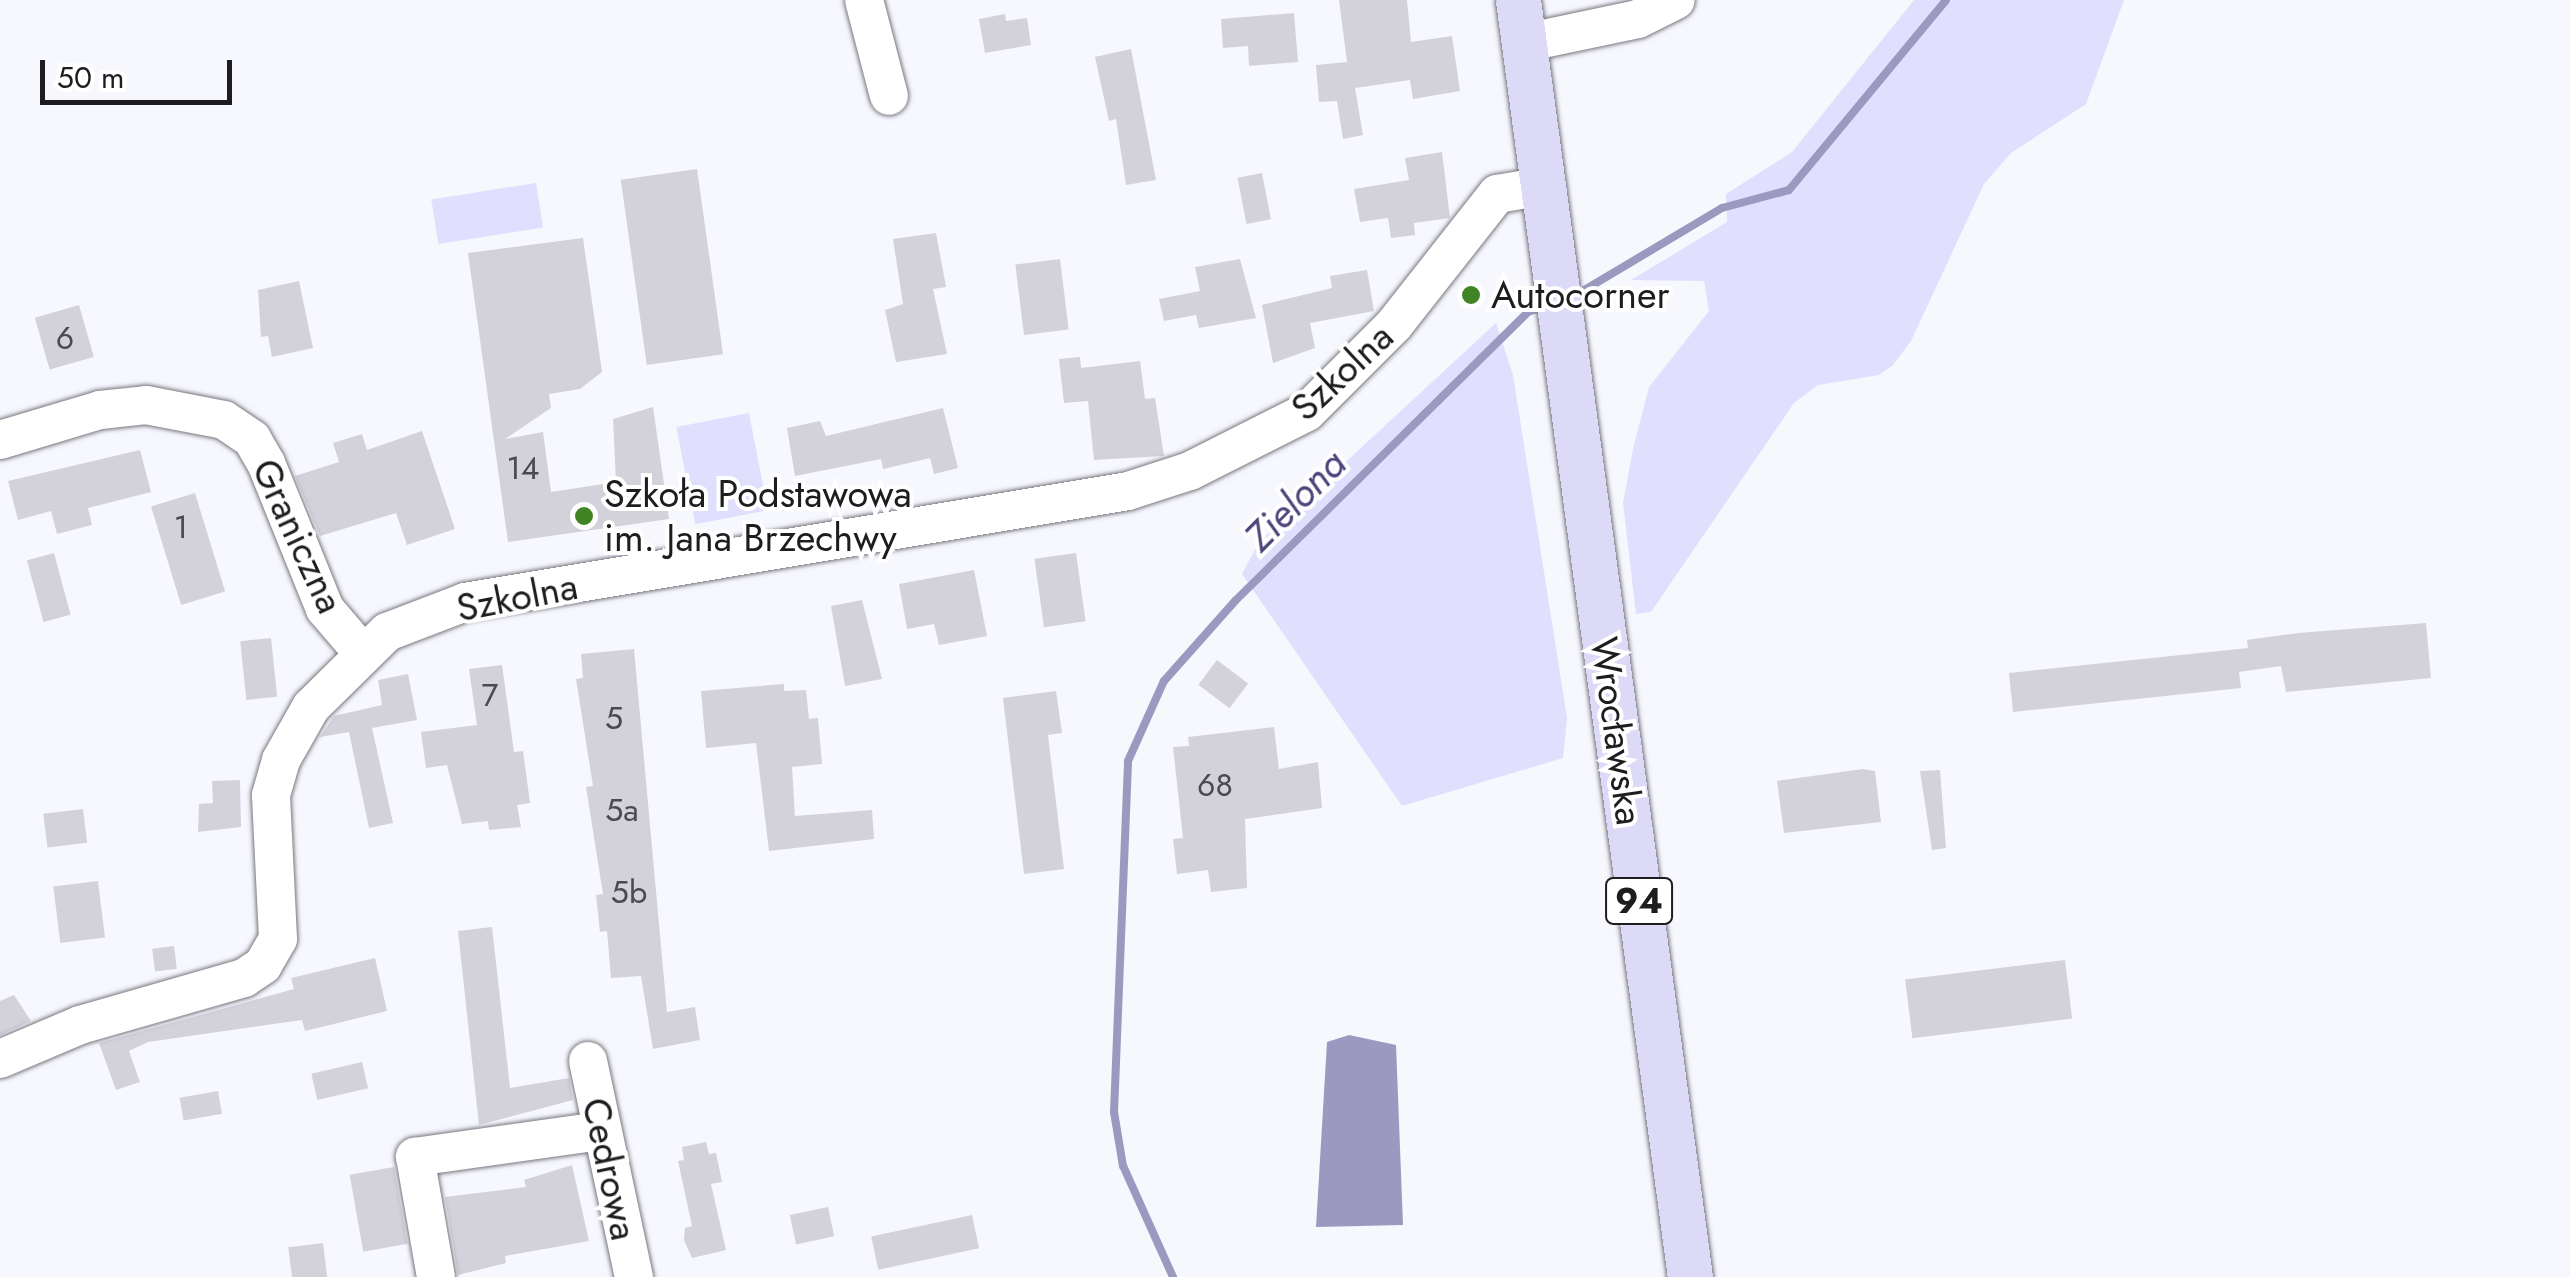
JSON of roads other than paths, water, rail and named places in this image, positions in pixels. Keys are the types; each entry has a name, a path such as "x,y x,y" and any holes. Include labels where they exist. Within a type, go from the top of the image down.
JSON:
{"main road":[{"name":"94","path":"1521,22 1544,186"},
{"name":"Wrocławska","path":"1544,186 1690,1277"}],"street":[{"path":"864,0 889,96"},
{"path":"1521,22 1638,19 1676,0"},
{"name":"Szkolna","path":"0,1059 80,1025 244,978 263,965 278,939 274,778 311,707 362,650 387,632 465,602 1128,491 1190,471 1307,412 1394,325 1497,194 1544,186"},
{"name":"Graniczna","path":"0,440 100,410 146,405 224,420 252,439 325,609 362,650"},
{"name":"Cedrowa","path":"588,1061 634,1277"},
{"path":"436,1277 415,1157 600,1131"}],"waterway":[{"name":"Zielona","path":"1571,298 1722,208 1789,190 1946,0"},
{"name":"Zielona","path":"1173,1277 1123,1166 1114,1112 1128,761 1164,681 1235,601 1528,312 1543,307"}],"place":[{"name":"Autocorner","path":"1471,295"},
{"name":"Szkoła Podstawowa im. Jana Brzechwy","path":"584,516"}]}
